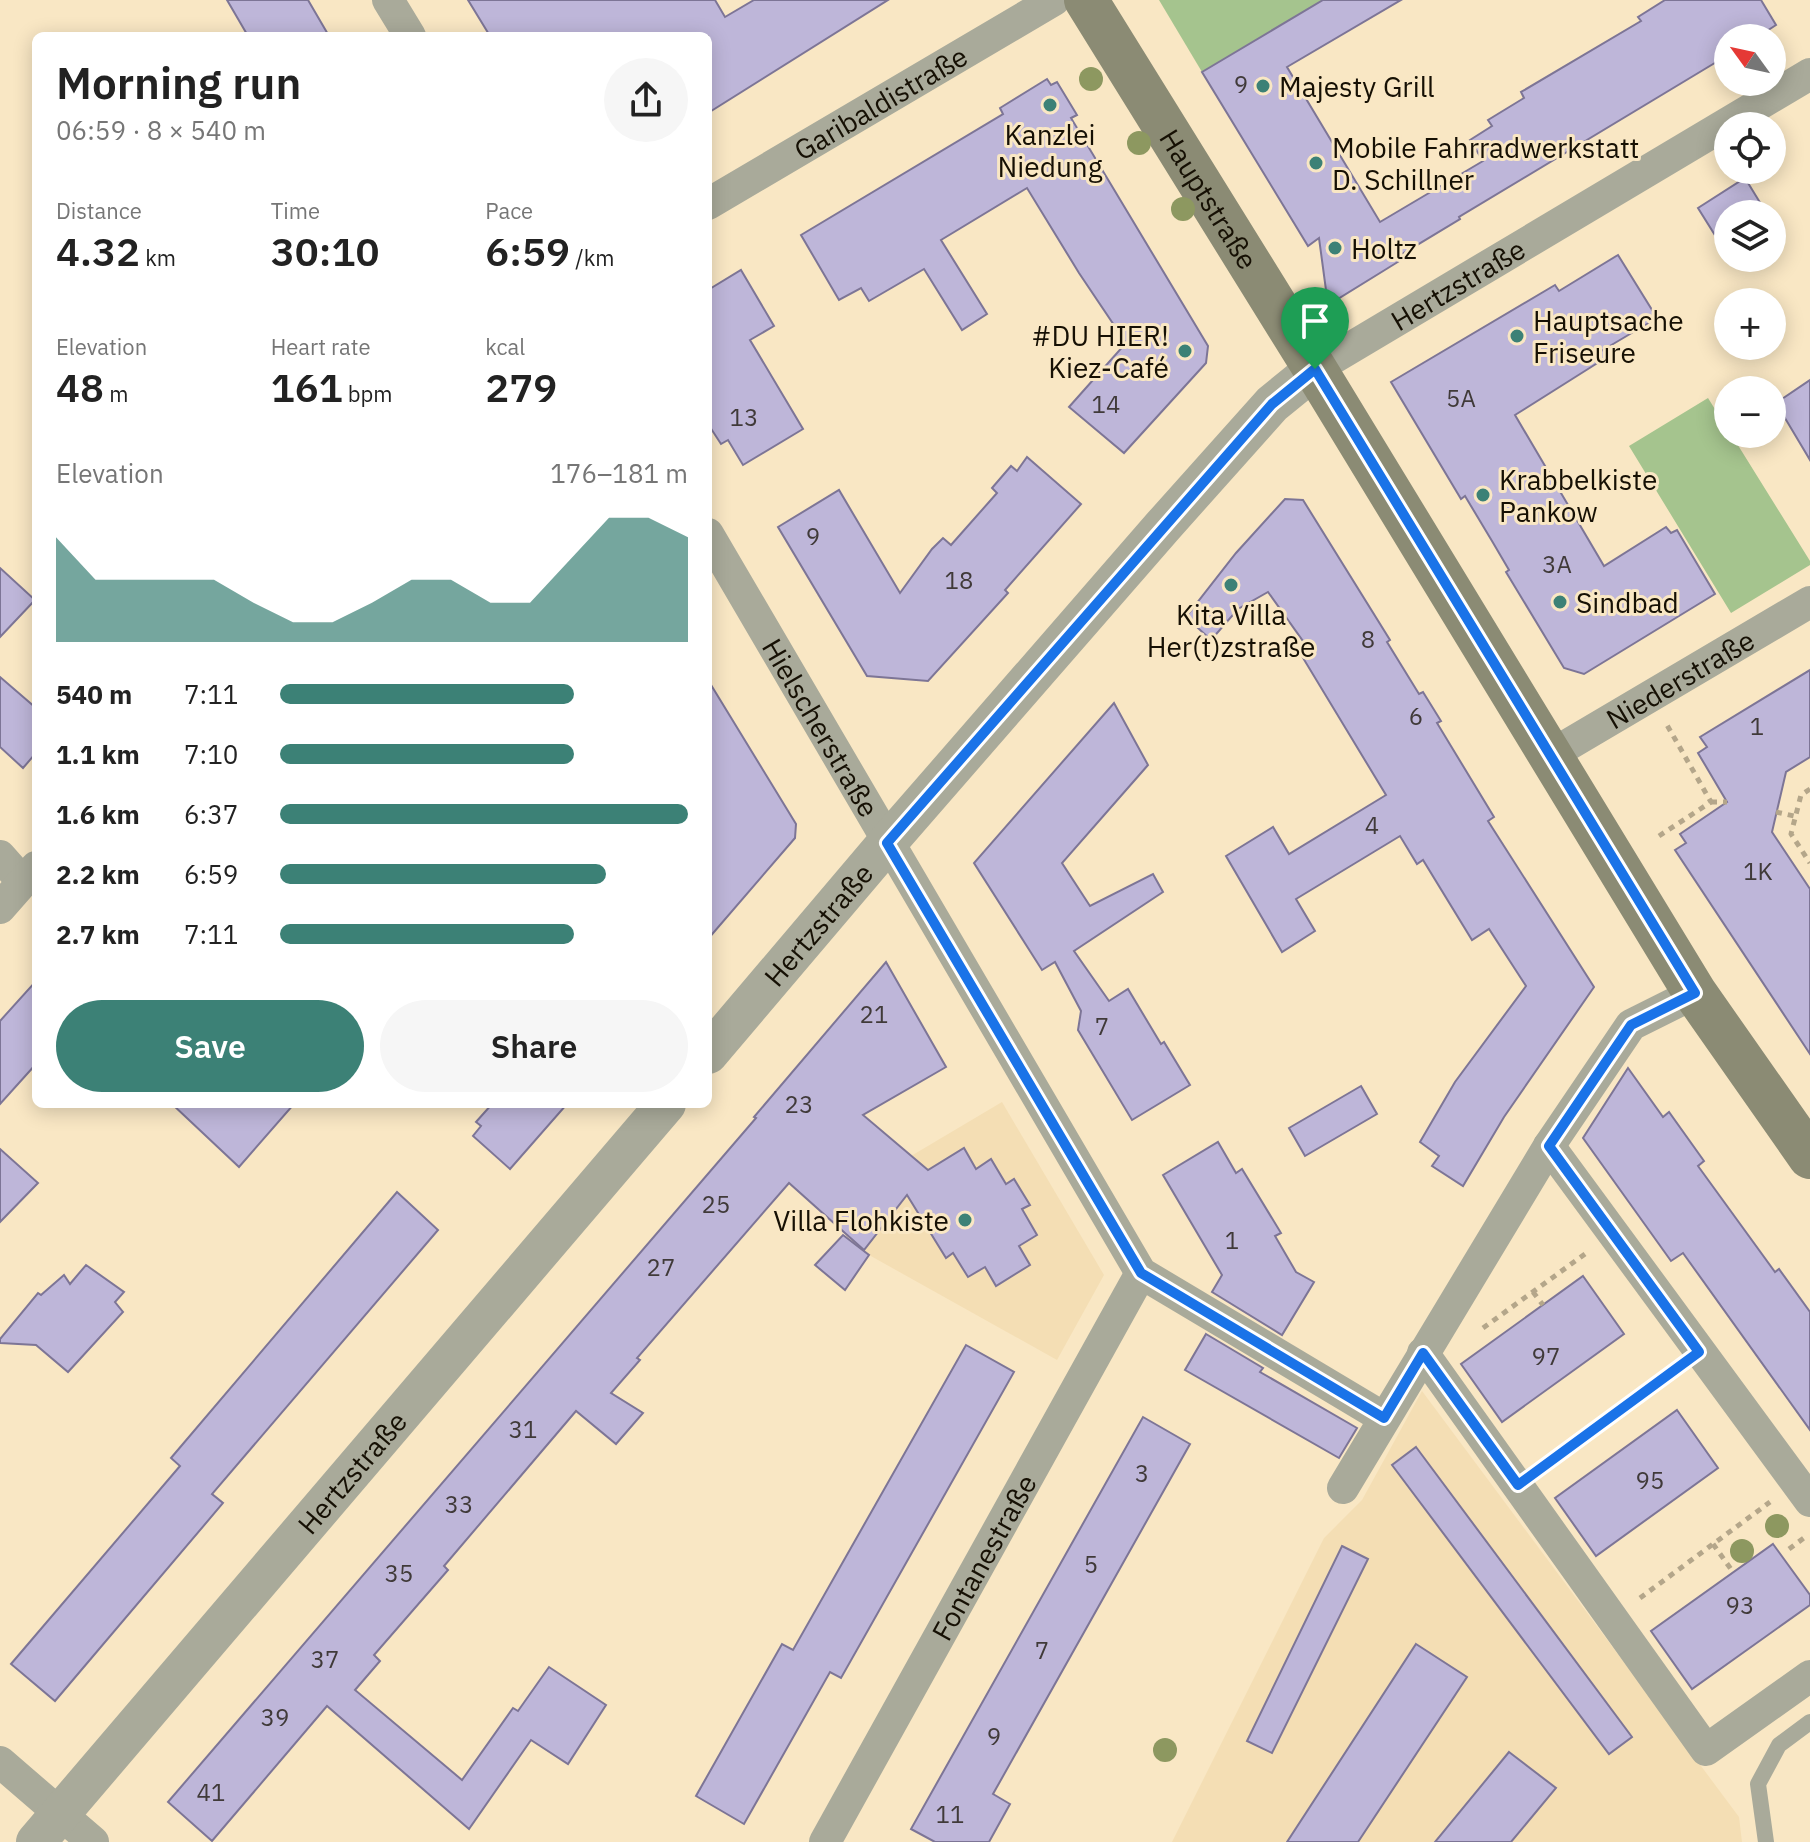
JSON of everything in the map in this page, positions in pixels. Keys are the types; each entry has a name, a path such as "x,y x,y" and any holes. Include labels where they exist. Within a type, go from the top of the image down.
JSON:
{"main road":[{"name":"Hauptstraße","path":"1086,0 1695,993 1810,1157"}],"street":[{"path":"388,0 408,32"},
{"name":"Garibaldistraße","path":"712,202 1054,0"},
{"name":"Hertzstraße","path":"712,1049 887,843 1263,414 1315,369 1810,74"},
{"name":"Hielscherstraße","path":"712,541 1141,1273 1384,1418"},
{"name":"Niederstraße","path":"1549,756 1810,602"},
{"path":"0,856 30,874 0,908"},
{"path":"1343,1488 1549,1146 1631,1025 1695,993"},
{"name":"Hertzstraße","path":"48,1828 663,1108"},
{"path":"1549,1146 1804,1492"},
{"name":"Fontanestraße","path":"825,1842 1141,1273"},
{"path":"1423,1353 1706,1750 1810,1676"},
{"path":"0,1762 48,1828 93,1842"}],"lane":[{"path":"1766,1842 1758,1784 1779,1745 1810,1722"}],"path":[{"path":"1667,724 1711,802"},
{"path":"1810,789 1801,795 1791,834 1810,863"},
{"path":"1659,836 1711,802 1727,802"},
{"path":"1776,812 1794,816"},
{"path":"1481,1329 1612,1235"},
{"path":"1533,1292 1543,1305"},
{"path":"1518,1485 1699,1352"},
{"path":"1612,1618 1713,1544 1804,1492"},
{"path":"1789,1549 1810,1534"},
{"path":"1713,1544 1733,1572"}],"shaded area":[{"name":"Villa Flohkiste","path":"1002,1102 1104,1275 1057,1360 869,1255 845,1236 911,1156"},
{"path":"1422,1391 1739,1817 1742,1842 1172,1842 1324,1538 1362,1500"}],"green space":[{"path":"1159,0 1323,0 1202,72"},
{"path":"1708,398 1714,408 1714,448 1740,448 1810,565 1731,613 1629,446"}],"building":[{"path":"227,0 308,0 327,32 246,32"},
{"path":"468,0 715,0 725,17 754,0 888,0 712,110 712,32 488,32"},
{"path":"1323,0 1401,0 1287,67 1380,222 1483,161 1470,140 1492,126 1488,120 1524,98 1521,92 1641,21 1638,17 1665,0 1761,0 1775,24 1714,24 1714,63 1459,217 1399,256 1401,260 1328,305 1319,238 1308,246 1202,72"},
{"path":"1047,79 1051,85 1057,82 1077,115 1071,118 1208,346 1206,363 1124,453 1069,407 1126,343 1027,188 941,240 987,314 962,330 924,269 869,301 861,288 839,300 801,235 1003,114 1000,108"},
{"path":"1736,184 1749,184 1758,200 1714,200 1714,234 1698,208"},
{"path":"1618,255 1657,318 1603,350 1607,357 1515,415 1604,566 1666,527 1671,533 1677,530 1715,594 1584,674 1564,668 1465,496 1461,499 1391,382 1555,285 1559,291"},
{"path":"741,270 774,326 750,340 803,429 743,465 728,440 721,444 712,430 712,288"},
{"path":"1810,380 1810,460 1786,420 1786,396"},
{"path":"1027,457 1081,504 1005,590 1008,593 928,681 867,676 778,527 839,490 900,593 932,549 943,538 951,545 997,493 992,488 1011,466 1017,471"},
{"path":"1285,499 1303,500 1390,640 1387,642 1419,694 1423,692 1441,721 1437,723 1494,817 1488,821 1594,987 1504,1117 1463,1186 1432,1166 1439,1156 1420,1142 1455,1082 1526,986 1489,929 1472,940 1423,860 1417,864 1400,836 1296,899 1315,931 1282,952 1226,856 1273,827 1289,854 1386,795 1297,648 1305,644 1268,592 1238,609 1211,640 1186,617 1236,553"},
{"path":"0,568 32,597 32,603 0,637"},
{"path":"1810,670 1810,757 1786,772 1772,832 1810,889 1810,1054 1675,850 1686,843 1680,834 1727,802 1698,753 1707,747 1700,737"},
{"path":"0,677 32,705 32,758 23,768 0,747"},
{"path":"712,687 796,824 795,838 712,934"},
{"path":"1114,703 1148,765 1062,863 1090,906 1153,874 1163,892 1074,951 1109,1001 1128,989 1190,1085 1132,1120 1078,1030 1081,1011 1055,962 1042,970 974,863"},
{"path":"886,962 946,1067 863,1115 928,1170 964,1148 976,1169 991,1159 1006,1184 1014,1179 1030,1205 1022,1209 1037,1235 1019,1246 1030,1265 996,1286 985,1267 968,1277 953,1253 946,1258 907,1195 864,1250 789,1183 637,1358 640,1360 611,1393 643,1413 616,1444 576,1411 444,1566 448,1570 374,1655 380,1661 355,1690 462,1780 513,1708 518,1711 549,1667 606,1705 568,1764 531,1740 469,1829 327,1706 212,1841 168,1802 756,1118"},
{"path":"32,985 32,1068 0,1104 0,1021"},
{"path":"1628,1068 1663,1117 1669,1112 1704,1161 1698,1166 1775,1272 1779,1269 1810,1312 1810,1430 1683,1253 1671,1261 1583,1138"},
{"path":"1361,1086 1377,1114 1305,1156 1289,1128"},
{"path":"176,1108 291,1108 239,1167"},
{"path":"488,1108 563,1108 510,1169 473,1136 481,1126 476,1122"},
{"path":"1218,1142 1236,1173 1242,1169 1281,1233 1275,1236 1296,1272 1314,1282 1282,1335 1212,1292 1222,1275 1163,1175"},
{"path":"0,1149 38,1183 0,1222"},
{"path":"397,1192 438,1230 212,1494 223,1503 55,1701 11,1664 180,1466 171,1458"},
{"path":"843,1235 869,1255 845,1290 815,1265"},
{"path":"86,1265 124,1292 115,1302 123,1312 68,1372 36,1345 0,1343 0,1339 38,1293 41,1295 64,1275 70,1284"},
{"path":"1583,1276 1624,1334 1502,1422 1461,1364"},
{"path":"1206,1334 1263,1368 1260,1372 1357,1428 1339,1458 1185,1370"},
{"path":"966,1345 1014,1372 841,1678 830,1672 744,1824 696,1796 782,1644 793,1650"},
{"path":"1677,1410 1718,1468 1596,1556 1555,1498"},
{"path":"1143,1417 1190,1444 993,1794 1010,1804 989,1842 935,1842 911,1829"},
{"path":"1416,1447 1632,1737 1609,1754 1392,1465"},
{"path":"1773,1544 1810,1595 1810,1605 1692,1689 1651,1631"},
{"path":"1342,1546 1368,1559 1272,1753 1247,1741"},
{"path":"1416,1644 1467,1677 1358,1842 1287,1842"},
{"path":"1509,1752 1556,1788 1511,1842 1435,1842"}],"place":[{"name":"Majesty Grill","path":"1263,86"},
{"name":"Kanzlei Niedung","path":"1050,105"},
{"name":"Mobile Fahrradwerkstatt D. Schillner","path":"1316,163"},
{"name":"Holtz","path":"1335,248"},
{"name":"Hauptsache Friseure","path":"1517,336"},
{"name":"#DU HIER! Kiez-Café","path":"1185,351"},
{"name":"Krabbelkiste Pankow","path":"1483,495"},
{"name":"Kita Villa Her(t)zstraße","path":"1231,585"},
{"name":"Sindbad","path":"1560,602"},
{"name":"Villa Flohkiste","path":"965,1220"}],"route":[{"path":"1315,369 1695,993 1631,1025 1549,1146 1699,1352 1518,1485 1423,1353 1384,1418 1141,1273 887,843 1272,404 1315,369"}]}
